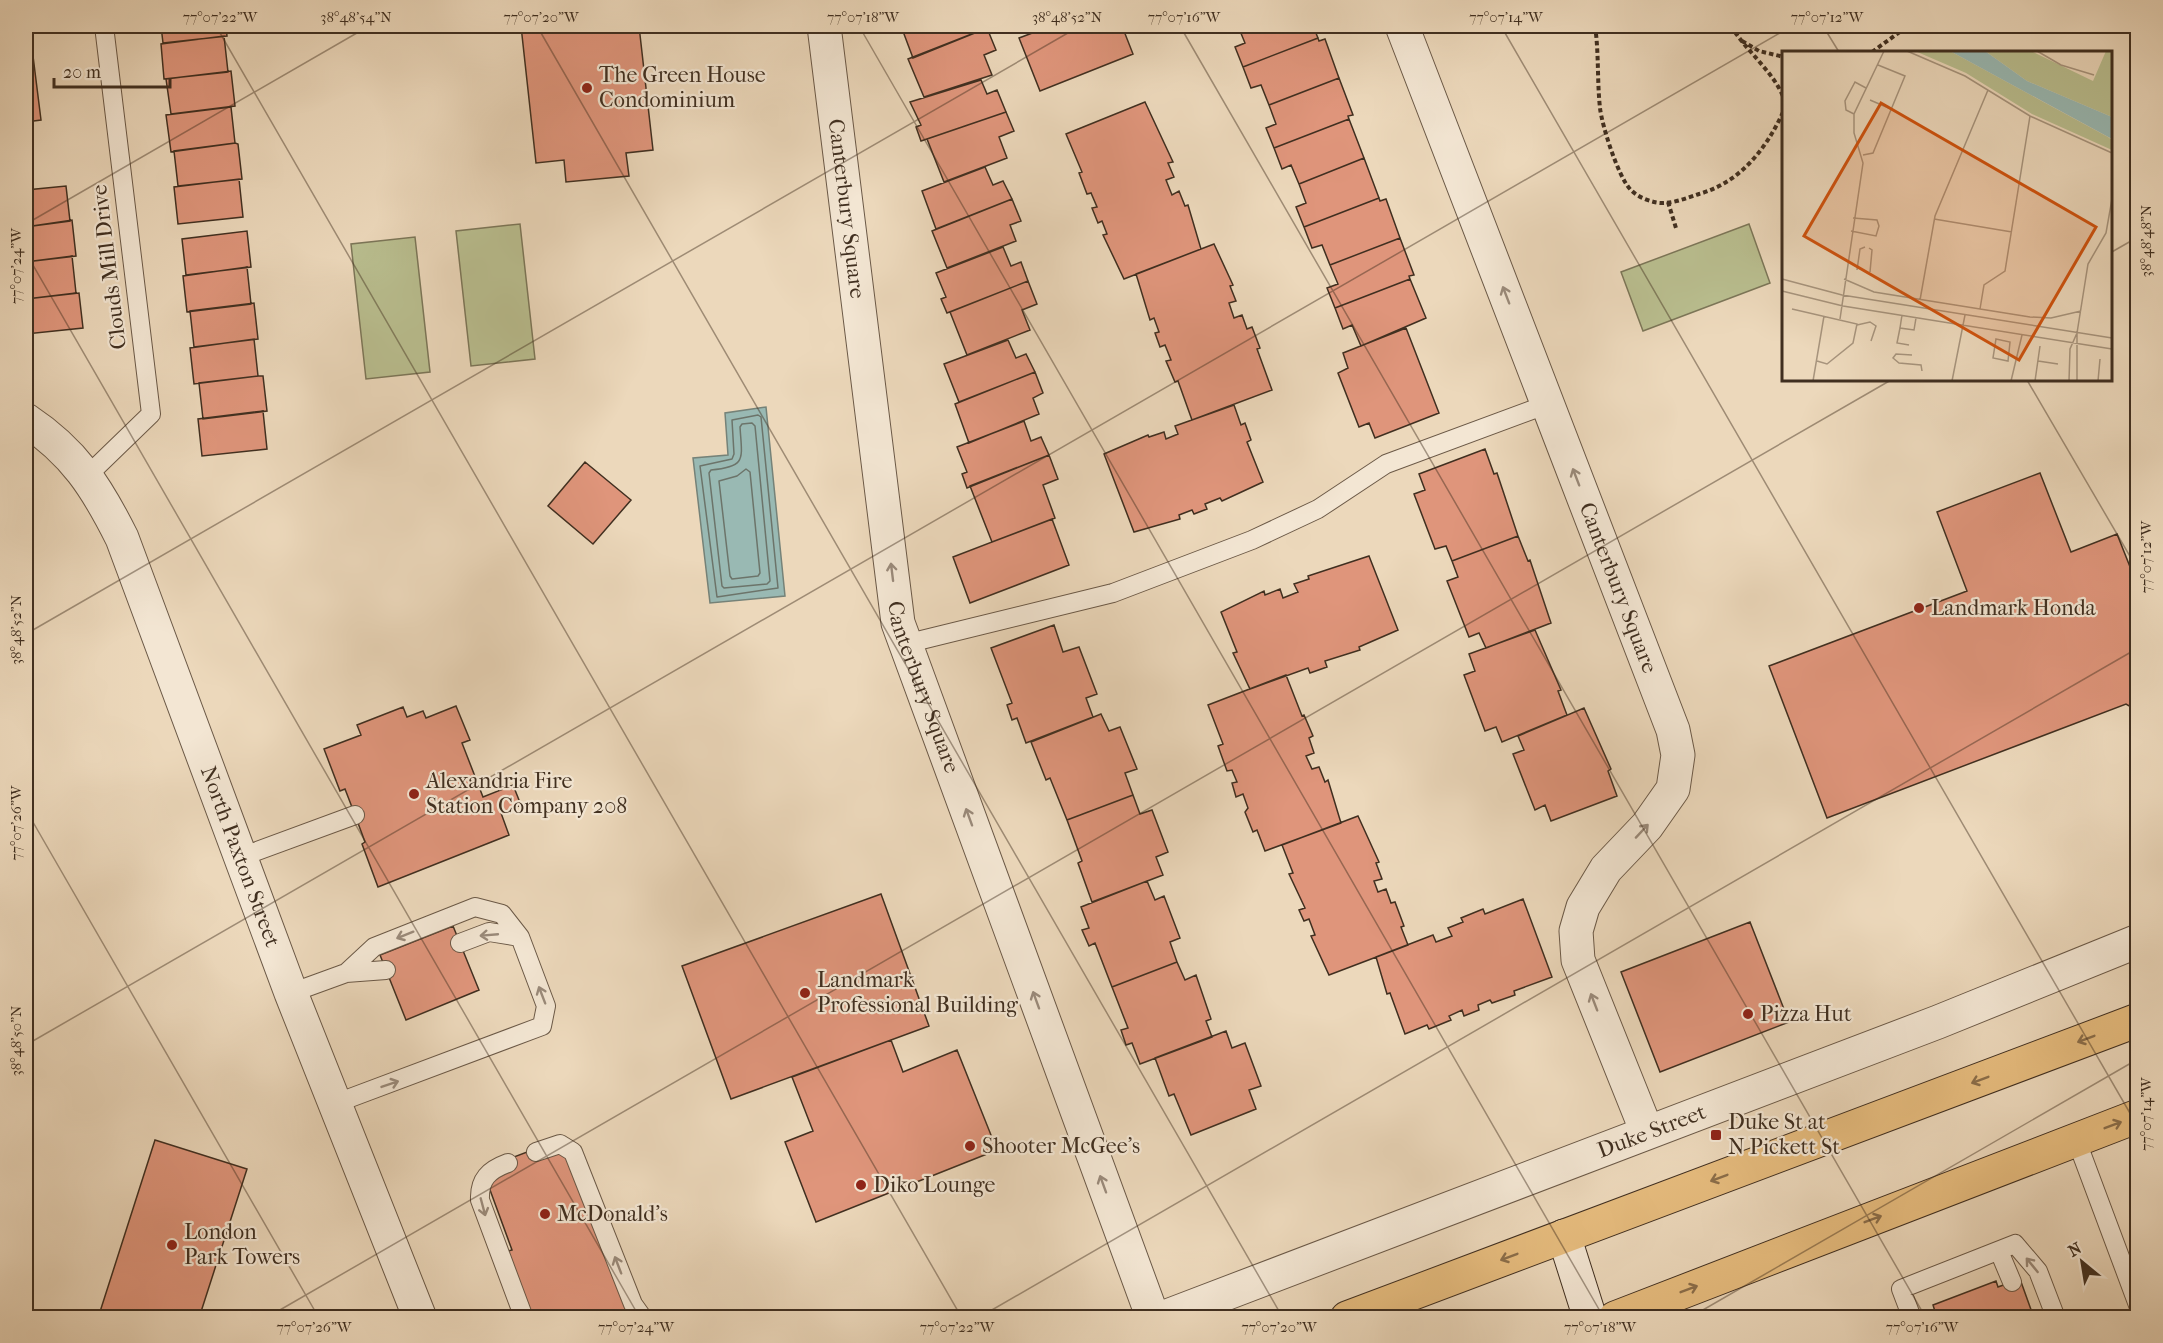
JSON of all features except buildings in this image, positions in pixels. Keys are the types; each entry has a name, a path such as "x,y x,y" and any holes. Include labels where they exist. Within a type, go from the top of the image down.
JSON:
{"main road":[{"path":"1347,1317 2138,1020"},
{"path":"1615,1317 2138,1116"}],"street":[{"name":"Canterbury Square","path":"824,26 898,623 1153,1317"},
{"name":"Canterbury Square","path":"1402,26 1673,730 1678,755 1673,789 1647,826 1606,869 1583,907 1576,931 1578,960 1647,1132"},
{"name":"North Paxton Street","path":"26,420 51,437 87,476 122,538 291,993 420,1317"},
{"name":"Duke Street","path":"1162,1317 2032,985 2138,941"},
{"path":"1564,1236 1590,1317"}],"lane":[{"name":"Clouds Mill Drive","path":"87,476 151,414 104,26"},
{"path":"905,644 1113,592 1167,573 1252,540 1318,509 1386,464 1548,404"},
{"path":"241,857 355,815"},
{"path":"334,1104 542,1026 546,1006 520,938 502,914 476,907 374,947 346,973"},
{"path":"460,943 489,932 520,938"},
{"path":"291,993 346,973 386,970"},
{"path":"2076,1139 2138,1305"},
{"path":"536,1152 560,1144 573,1152 633,1304 643,1317"},
{"path":"508,1163 486,1176 480,1191 480,1200 524,1317"},
{"path":"1912,1317 1901,1289 2015,1244 2038,1271 2056,1317"},
{"path":"1999,1251 2012,1282"}],"path":[{"path":"1595,26 1600,110 1619,168 1629,188 1638,196 1656,203 1708,192 1735,176 1758,155 1782,114"},
{"path":"1731,26 1771,76 1782,95"},
{"path":"1873,51 1908,26"},
{"path":"1741,40 1759,51 1782,57"},
{"path":"1668,202 1676,228"}],"green space":[{"path":"520,224 535,359 471,366 456,231"},
{"path":"1749,224 1770,283 1643,331 1621,272"},
{"path":"415,237 430,372 366,379 351,244"}],"water":[{"path":"766,407 785,596 710,603 693,458 728,455 725,413"}],"place":[{"name":"The Green House Condominium","path":"587,88"},
{"name":"Landmark Honda","path":"1919,608"},
{"name":"Alexandria Fire Station Company 208","path":"414,794"},
{"name":"Landmark Professional Building","path":"805,993"},
{"name":"Pizza Hut","path":"1748,1014"},
{"name":"Duke St at N Pickett St","path":"1716,1135"},
{"name":"Shooter McGee's","path":"970,1146"},
{"name":"Diko Lounge","path":"861,1185"},
{"name":"McDonald's","path":"545,1214"},
{"name":"London Park Towers","path":"172,1245"}]}
